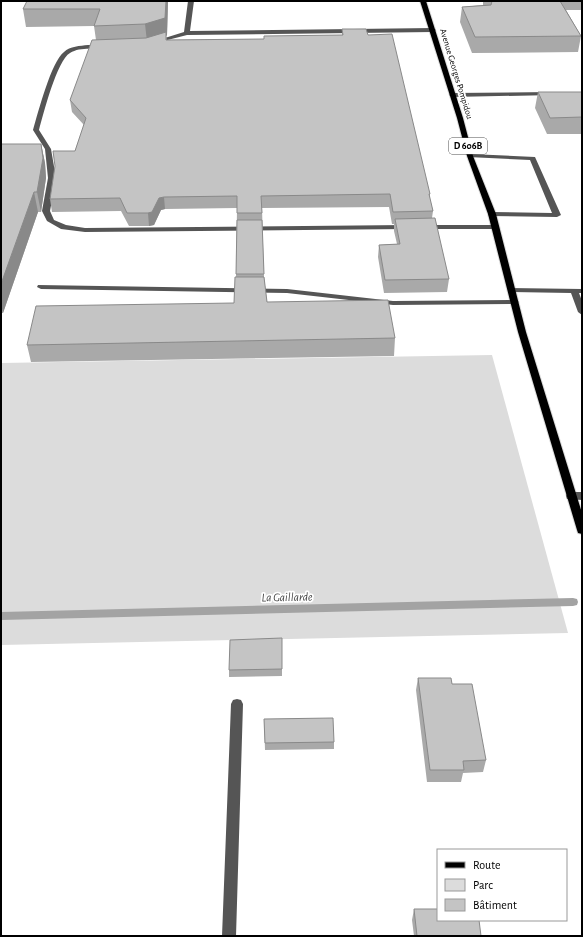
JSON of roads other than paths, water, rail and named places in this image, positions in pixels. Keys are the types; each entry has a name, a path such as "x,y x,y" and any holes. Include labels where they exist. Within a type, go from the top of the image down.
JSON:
{"main road":[{"name":"Avenue Georges Pompidou","path":"423,1 460,118 470,156 492,214 512,290"},
{"name":"D 606B","path":"512,290 522,332 577,496 582,530"}],"street":[{"path":"187,34 191,1"},
{"path":"148,45 187,34 432,30"},
{"path":"109,47 74,48 62,54 42,108 36,130 48,149 52,178 46,211 51,221 64,227 85,230 496,227"},
{"path":"452,95 559,94"},
{"path":"470,156 533,158 557,215 492,214"},
{"path":"41,287 287,290 393,303 515,302"},
{"path":"512,290 578,291 582,312"},
{"path":"229,936 238,704"}],"waterway":[{"name":"La Gaillarde","path":"1,616 573,602"}]}
